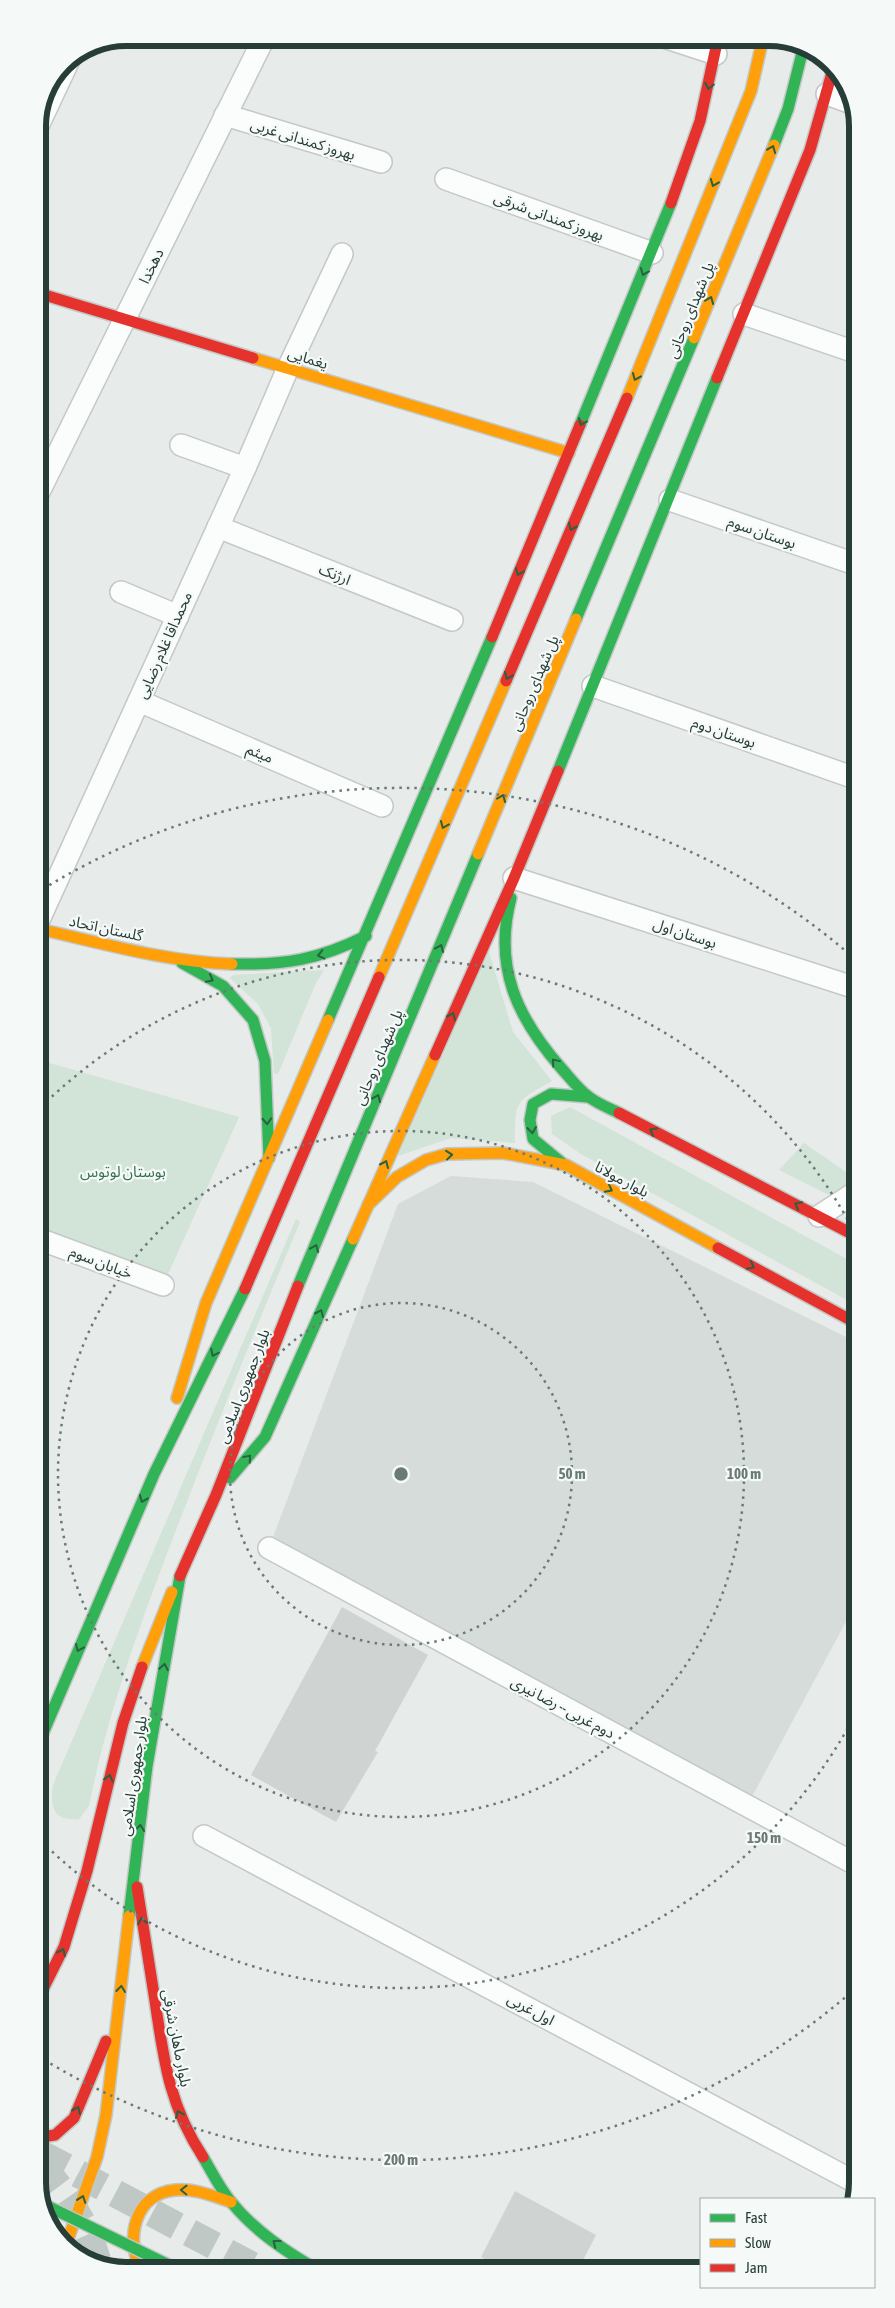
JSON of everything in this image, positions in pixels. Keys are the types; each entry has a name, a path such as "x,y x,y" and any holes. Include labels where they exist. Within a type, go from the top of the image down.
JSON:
{"main road":[{"path":"46,1726 154,1474 206,1303 366,936 652,253 689,155 705,104 717,46"},
{"name":"پل شهدای روحانی","path":"154,1474 236,1309 655,333 750,91 761,46"},
{"name":"پل شهدای روحانی","path":"282,1325 763,172 788,109 802,54"},
{"path":"216,1495 265,1437 514,878 670,500 810,150 831,77"},
{"name":"یغمایی","path":"46,294 569,453"},
{"path":"514,878 504,934 509,980 530,1030 556,1064 588,1097 849,1232"},
{"name":"گلستان اتحاد","path":"46,930 167,956"},
{"path":"167,956 227,964 284,963 329,954 366,936"},
{"path":"167,956 222,986 253,1020 265,1061 269,1158"},
{"path":"566,1166 533,1139 530,1120 534,1104 551,1094 588,1097"},
{"name":"بلوار مولانا","path":"366,1208 397,1177 426,1160 447,1154 503,1153 566,1166 849,1319"},
{"name":"بلوار جمهوری اسلامی","path":"69,2237 97,2156 112,2076 147,1766 181,1570 216,1495 282,1325"},
{"path":"46,1984 64,1947 87,1871 123,1723 149,1646 181,1570"},
{"name":"بلوار ماهان شرقی","path":"135,1876 166,2075 176,2107 191,2139 231,2202 254,2226 303,2262"},
{"path":"46,2136 55,2135 74,2118 118,2011"},
{"path":"136,2262 132,2255 132,2231 137,2214 152,2197 172,2190 195,2190 231,2202"},
{"path":"51,2208 163,2262"}],"street":[{"name":"دهخدا","path":"46,478 260,46"},
{"path":"827,94 844,100"},
{"name":"بهروز کمندانی غربی","path":"225,116 381,162"},
{"name":"بهروز کمندانی شرقی","path":"446,179 652,253"},
{"name":"محمداقا غلام رضایی","path":"46,905 245,468 288,368 342,254"},
{"path":"744,314 849,350"},
{"path":"181,445 245,468"},
{"name":"بوستان سوم","path":"670,500 849,562"},
{"name":"ارژنک","path":"218,527 452,620"},
{"path":"121,592 178,616"},
{"name":"بوستان دوم","path":"593,686 849,776"},
{"name":"میثم","path":"139,701 382,806"},
{"name":"بوستان اول","path":"514,878 849,986"},
{"path":"819,1216 849,1197"},
{"name":"خیابان سوم","path":"46,1241 163,1285"},
{"name":"دوم غربی -- رضا نیری","path":"269,1548 849,1861"},
{"name":"اول غربی","path":"204,1836 849,2179"}],"shaded area":[{"path":"451,1176 533,1182 849,1339 849,1616 747,1806 269,1548 398,1204"}],"green space":[{"path":"489,952 513,1032 552,1081 524,1099 520,1104 517,1110 515,1143 451,1138 398,1156"},
{"path":"324,970 315,985 278,1074 274,1073 271,1028 258,1004 230,978 233,975"},
{"name":"بوستان لوتوس","path":"46,1062 239,1117 163,1285 46,1243"},
{"path":"570,1107 849,1260 849,1301 581,1154 552,1134 551,1116"},
{"path":"804,1143 849,1174 849,1186 829,1195 779,1170"},
{"path":"296,1219 300,1222 253,1335 139,1629 106,1734 89,1806 79,1819 64,1818 55,1811 53,1806 53,1785"}],"building":[{"path":"342,1607 428,1655 375,1751 378,1752 336,1822 251,1775"},
{"path":"515,2191 596,2235 582,2262 491,2262 481,2257"}],"tunnel":[{"path":"46,2157 245,2262"},
{"path":"46,2171 74,2210 96,2256"}],"traffic: fast":[{"path":"774,145 788,109 802,54"},
{"path":"580,425 671,203"},
{"path":"576,619 694,338"},
{"path":"558,771 717,378"},
{"path":"328,1020 492,637"},
{"path":"298,1286 478,854"},
{"path":"511,898 506,923 505,947 507,969 521,1011 546,1050 578,1087 592,1099 619,1113"},
{"path":"232,964 285,962 316,956 366,936"},
{"path":"182,963 223,986 253,1020 265,1061 269,1158"},
{"path":"562,1163 533,1139 530,1120 533,1104 551,1094 588,1097"},
{"path":"230,1478 265,1437 353,1239"},
{"path":"46,1726 154,1474 245,1289"},
{"path":"129,1916 147,1766 180,1576"},
{"path":"203,2157 228,2198 250,2223 282,2248 305,2262"},
{"path":"51,2208 163,2262"}],"traffic: slow":[{"path":"627,398 751,91 761,46"},
{"path":"694,338 774,145"},
{"path":"253,358 569,453"},
{"path":"478,854 576,619"},
{"path":"379,977 506,681"},
{"path":"46,931 159,956 232,964"},
{"path":"177,1398 206,1303 328,1020"},
{"path":"353,1239 435,1055"},
{"path":"368,1205 397,1177 426,1160 447,1154 503,1153 566,1165 718,1248"},
{"path":"142,1667 172,1592"},
{"path":"69,2237 97,2157 106,2115 129,1916"},
{"path":"138,2262 134,2245 134,2232 142,2209 150,2200 161,2193 189,2190 231,2202"}],"traffic: jam":[{"path":"671,203 700,121 716,46"},
{"path":"717,378 810,150 831,76"},
{"path":"46,295 253,358"},
{"path":"506,681 627,398"},
{"path":"492,637 580,425"},
{"path":"435,1055 514,878 558,771"},
{"path":"245,1289 379,977"},
{"path":"619,1113 849,1232"},
{"path":"718,1248 849,1319"},
{"path":"180,1576 216,1495 298,1286"},
{"path":"46,1983 64,1947 87,1871 123,1723 142,1667"},
{"path":"137,1887 165,2063 182,2119 203,2157"},
{"path":"46,2136 55,2135 74,2118 106,2041"}]}
